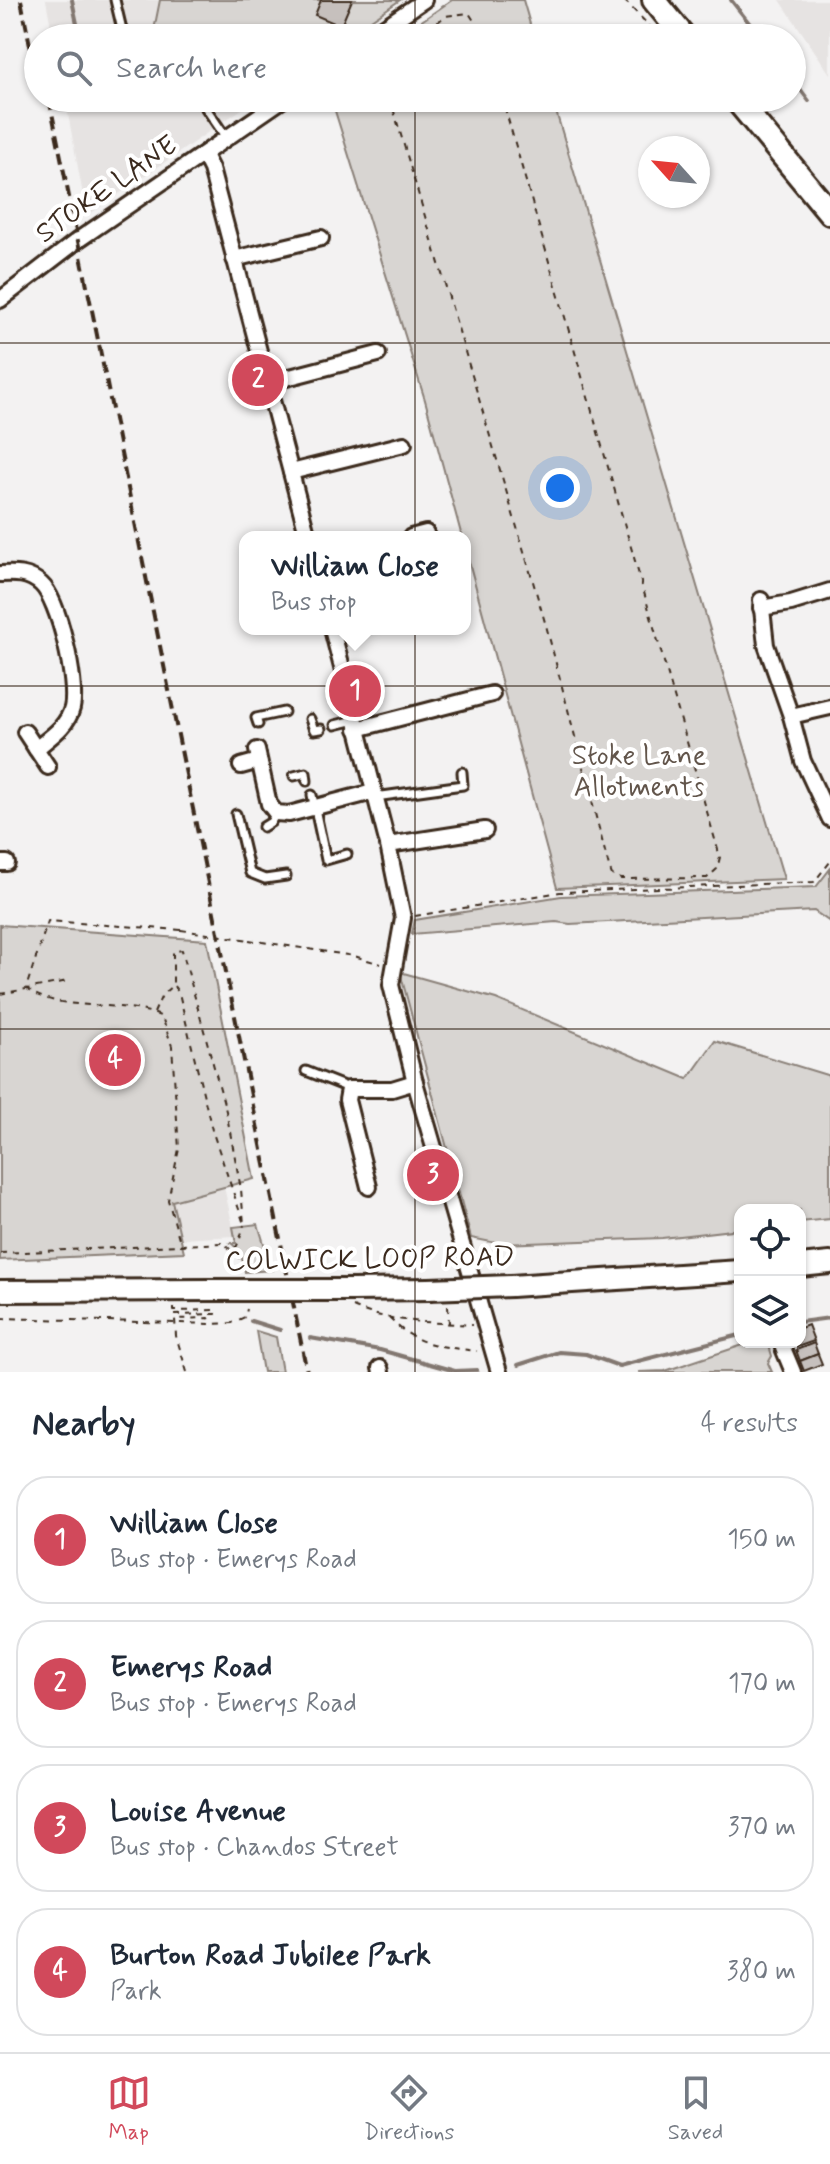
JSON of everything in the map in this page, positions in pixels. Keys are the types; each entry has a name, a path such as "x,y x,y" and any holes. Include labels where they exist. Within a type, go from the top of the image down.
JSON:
{"main road":[{"path":"645,0 665,24"},
{"path":"654,0 668,24"},
{"path":"747,112 830,213"},
{"path":"806,1265 830,1263"},
{"name":"COLWICK LOOP ROAD","path":"0,1291 216,1298 353,1298 429,1289 734,1271"}],"street":[{"path":"389,24 424,0"},
{"name":"STOKE LANE","path":"2,293 265,112"},
{"path":"204,155 211,169 306,531"},
{"path":"234,259 321,238"},
{"path":"267,383 378,354"},
{"path":"291,472 404,445"},
{"path":"0,574 25,575 39,582 56,607 64,639 72,706 63,726 36,749"},
{"path":"830,591 791,603 761,604 766,645 803,761 830,819"},
{"path":"334,635 388,845 403,918 391,985 415,1082 499,1372"},
{"path":"356,725 492,694"},
{"path":"791,716 830,707"},
{"path":"25,732 48,767"},
{"path":"241,766 259,750 269,804 276,813 289,814 313,801 374,795"},
{"path":"388,845 485,830"},
{"path":"369,1187 347,1100 349,1089 392,1089 415,1082"},
{"path":"783,1348 793,1372"}],"lane":[{"path":"115,0 121,24"},
{"path":"209,112 227,139"},
{"path":"258,724 256,718 284,712"},
{"path":"310,719 314,730 321,729"},
{"path":"335,725 356,725"},
{"path":"374,795 463,785 462,772"},
{"path":"294,776 306,773 307,781"},
{"path":"313,801 326,860 347,854"},
{"path":"263,827 271,822 276,813"},
{"path":"236,814 243,833 250,873 265,879 286,876"},
{"path":"306,1071 342,1083 349,1089"}],"path":[{"path":"624,0 660,24"},
{"path":"436,24 445,16 469,13 476,24"},
{"path":"394,112 547,629 599,840 612,875 621,879 707,878 717,869 720,857 506,112"},
{"path":"403,918 560,892 814,882 830,862"},
{"path":"26,988 48,921 181,930 354,956 393,968"},
{"path":"234,1250 244,1224 241,1189 226,1111 182,950 173,952 173,985 179,993 212,1130 244,1224"},
{"path":"0,994 68,981"},
{"path":"154,1013 162,995 173,985"},
{"path":"26,988 35,996 154,1013 162,1017 172,1046 179,1149 168,1200 181,1245"},
{"path":"187,1372 176,1336 175,1315 216,1314 216,1310 174,1311 174,1306 216,1298"},
{"path":"353,1298 368,1313 486,1325"},
{"path":"448,1303 449,1323"},
{"path":"388,1316 414,1339 432,1346 494,1353"},
{"path":"175,1319 209,1318 212,1324"}],"shaded area":[{"path":"46,0 160,0 155,24 50,24"},
{"path":"780,0 830,0 830,74 806,38 806,24 796,24"},
{"path":"68,112 238,112 87,216"},
{"path":"224,1187 235,1236 182,1239 172,1201"}],"green space":[{"path":"160,0 400,0 365,24 155,24"},
{"path":"452,0 523,0 530,24 417,24"},
{"name":"Stoke Lane Allotments","path":"335,112 556,112 784,879 557,888 471,569 471,531 460,531 425,400"},
{"path":"830,869 830,922 814,911 570,924 556,922 412,934 415,920 561,896 816,887"},
{"path":"0,925 207,940 254,1179 172,1201 184,1252 0,1260"},
{"path":"400,972 496,999 688,1079 715,1041 830,1076 830,1219 806,1221 806,1204 734,1204 734,1230 662,1238 501,1244 471,1238"},
{"path":"258,1224 272,1270 245,1272 241,1256 231,1243 236,1243 233,1227"},
{"path":"256,1331 276,1337 282,1372 263,1372"},
{"path":"734,1348 770,1348 772,1356 768,1363 772,1372 638,1372 665,1371"}],"building":[{"path":"321,0 352,0 342,24 315,15"},
{"path":"806,1326 814,1341 806,1344"},
{"path":"814,1343 818,1354 800,1361 796,1350"},
{"path":"818,1354 822,1364 804,1371 800,1361"}],"waterway":[{"path":"72,0 77,24"},
{"path":"731,0 750,24"},
{"path":"806,97 809,101"},
{"path":"806,1321 830,1318"},
{"path":"251,1321 280,1330"},
{"path":"518,1365 559,1352 586,1354 619,1366 734,1337"},
{"path":"310,1338 380,1350 455,1371 477,1370"}],"railway":[{"path":"21,0 26,24"},
{"path":"52,112 307,1372"}],"place":[{"name":"Emerys Road","path":"258,380"},
{"name":"William Close","path":"355,691"},
{"name":"Burton Road Jubilee Park","path":"115,1060"},
{"name":"Louise Avenue","path":"433,1175"}]}
